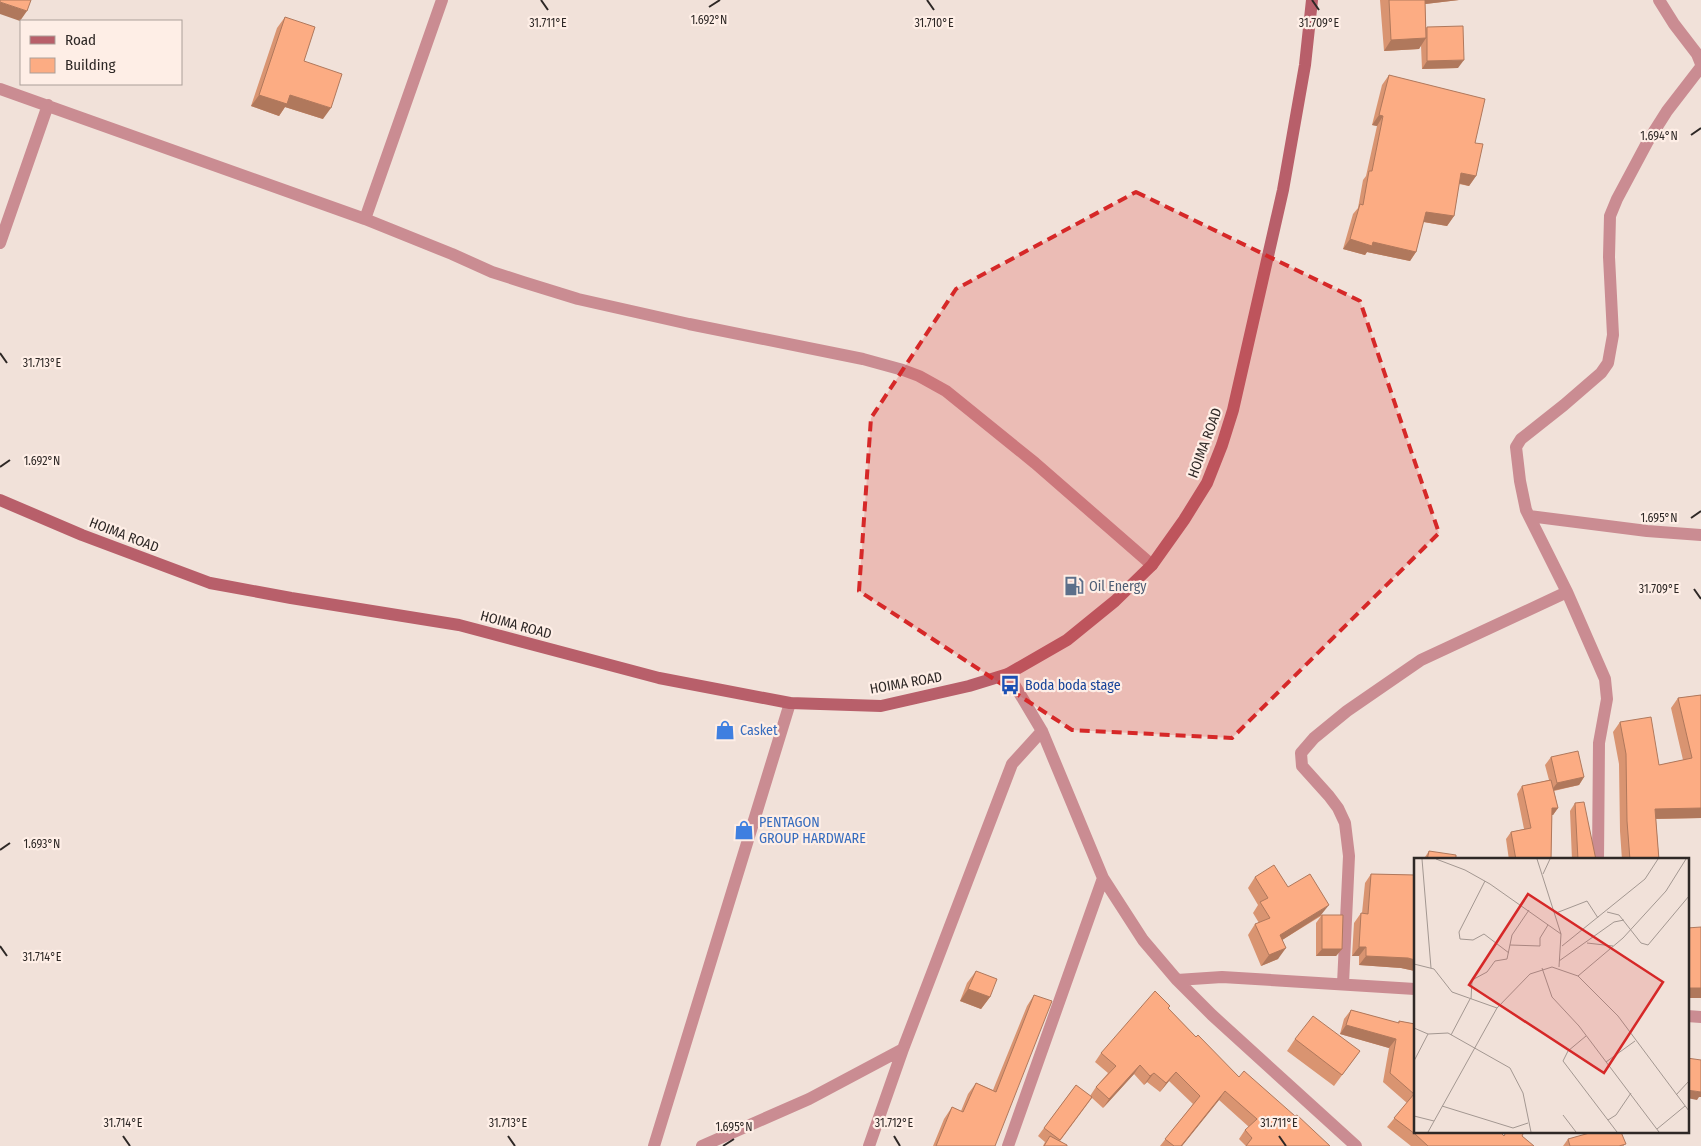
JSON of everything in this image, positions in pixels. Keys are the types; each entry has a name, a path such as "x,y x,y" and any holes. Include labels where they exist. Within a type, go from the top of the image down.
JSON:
{"main road":[{"name":"HOIMA ROAD","path":"0,500 82,535 210,583 459,625 659,678 790,703 881,706 969,686 1008,674 1067,640 1115,601 1152,565 1184,520 1207,483 1233,410 1283,190 1305,65 1312,0"}],"street":[{"path":"365,219 442,0"},
{"path":"1598,858 1599,743 1607,699 1606,686 1602,670 1567,592 1529,516 1522,497 1516,447 1521,439 1601,373 1608,363 1612,335 1609,257 1610,216 1648,141 1667,111 1701,66 1697,54 1674,24 1659,0"},
{"path":"0,89 365,219 492,272 578,298 689,324 863,359 919,376 946,391 1035,462 1152,565"},
{"path":"0,243 48,105"},
{"path":"1529,516 1647,531 1701,535"},
{"path":"1343,984 1349,856 1345,823 1338,808 1329,796 1304,769 1301,753 1314,738 1347,711 1421,660 1567,592"},
{"path":"1008,674 1042,731 1102,878 1143,940 1177,980 1341,1141 1356,1146"},
{"path":"654,1146 790,703"},
{"path":"869,1146 903,1049 1012,764 1042,731"},
{"path":"1008,1146 1102,878"},
{"path":"1177,980 1222,977 1414,990"},
{"path":"1688,1016 1701,1017"},
{"path":"702,1146 809,1099 903,1049"}],"highlighted area":[{"path":"1136,192 1360,301 1439,533 1232,738 1072,730 859,591 871,418 956,289"}],"building":[{"path":"0,0 31,0 27,11 0,2"},
{"path":"1389,0 1425,0 1426,38 1391,40"},
{"path":"285,17 315,27 304,61 342,74 331,108 290,95 287,104 259,95"},
{"path":"1463,26 1464,60 1427,61 1427,27"},
{"path":"1389,75 1485,99 1475,143 1483,144 1476,176 1461,173 1454,216 1426,212 1416,252 1373,242 1372,246 1350,239 1360,204 1363,205 1369,171 1372,171 1383,116 1379,115"},
{"path":"1701,695 1701,808 1655,809 1659,858 1630,858 1626,754 1620,722 1651,717 1659,765 1692,758 1678,698"},
{"path":"1578,751 1584,777 1557,783 1551,757"},
{"path":"1551,780 1558,808 1552,808 1551,858 1516,858 1511,832 1531,828 1522,786"},
{"path":"1584,802 1596,858 1578,858 1575,803"},
{"path":"1429,851 1456,855 1456,858 1427,858"},
{"path":"1274,865 1288,887 1310,874 1329,905 1280,935 1286,948 1269,955 1255,924 1270,918 1260,902 1268,898 1255,877"},
{"path":"1371,874 1414,875 1414,960 1366,956 1366,947 1359,947 1361,913 1368,914"},
{"path":"1322,915 1343,915 1342,949 1322,949"},
{"path":"1701,927 1701,988 1688,988 1688,928"},
{"path":"976,971 997,979 990,997 968,989"},
{"path":"1155,991 1170,1006 1168,1008 1196,1037 1198,1035 1239,1077 1244,1071 1295,1116 1297,1115 1330,1146 1246,1146 1252,1138 1245,1130 1257,1119 1225,1091 1181,1146 1174,1146 1165,1139 1200,1096 1176,1072 1166,1083 1154,1073 1150,1076 1140,1065 1109,1099 1096,1087 1116,1066 1101,1053"},
{"path":"1034,995 1052,1001 995,1146 936,1146 952,1107 963,1112 976,1083 996,1092"},
{"path":"1351,1010 1399,1023 1399,1021 1414,1024 1414,1094 1390,1073 1396,1039 1346,1025"},
{"path":"1313,1016 1360,1051 1342,1075 1295,1039"},
{"path":"1688,1058 1701,1060 1701,1092 1688,1090"},
{"path":"1076,1085 1092,1097 1060,1140 1044,1128"},
{"path":"1414,1094 1414,1133 1394,1118"},
{"path":"1415,1134 1502,1134 1504,1136 1505,1134 1523,1134 1522,1136 1534,1146 1428,1146"},
{"path":"1586,1134 1622,1134 1626,1144 1619,1146 1570,1146 1568,1139"},
{"path":"1050,1136 1067,1145 1067,1146 1044,1146"}],"place":[{"name":"Oil Energy","path":"1074,586"},
{"name":"Boda boda stage","path":"1010,685"},
{"name":"Casket","path":"725,730"},
{"name":"PENTAGON GROUP HARDWARE","path":"744,830"}]}
